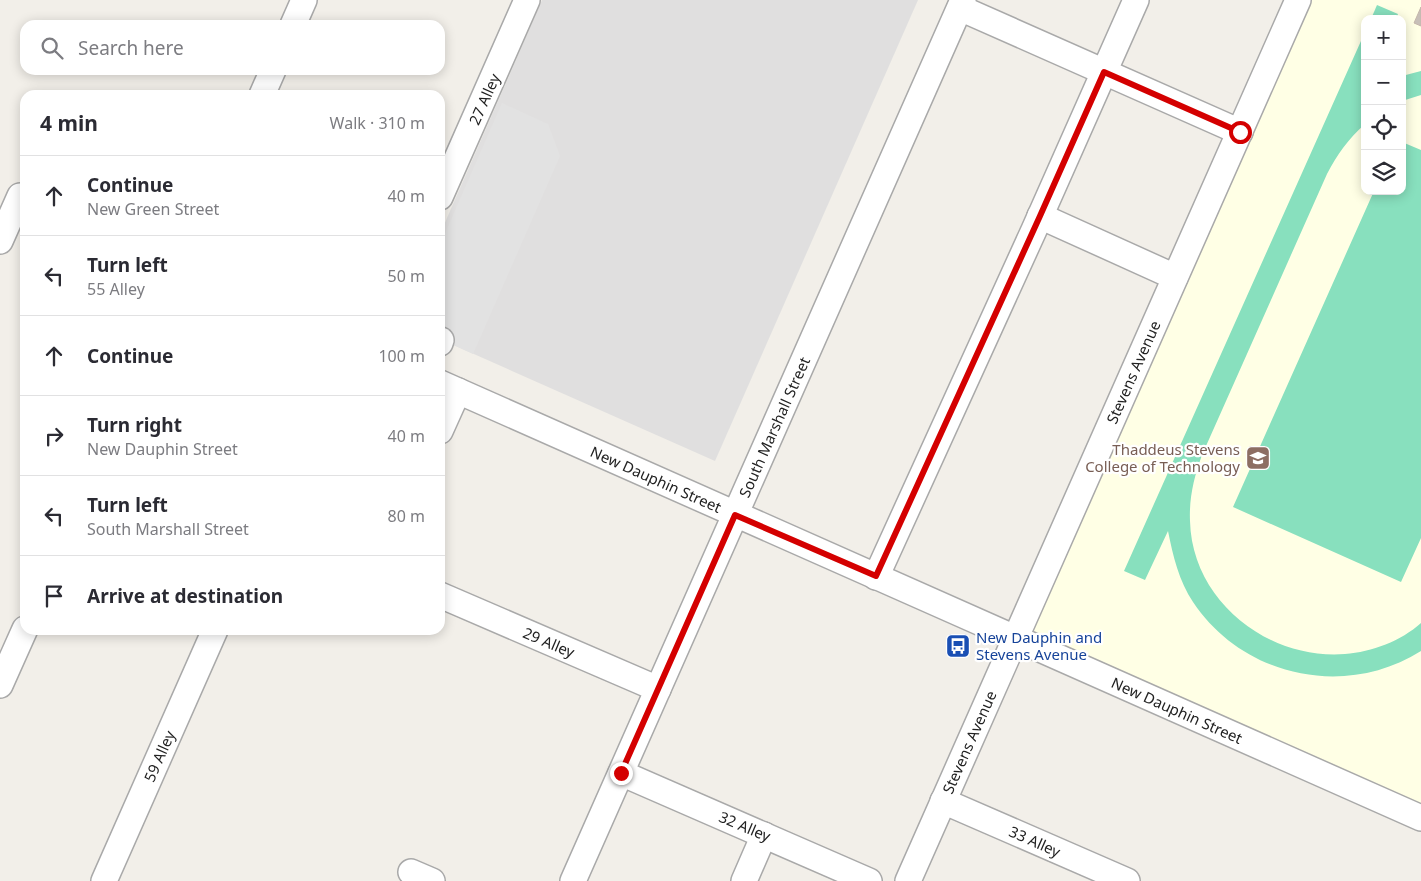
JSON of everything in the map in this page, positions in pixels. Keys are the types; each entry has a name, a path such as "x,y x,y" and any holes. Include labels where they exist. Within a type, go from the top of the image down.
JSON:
{"street":[{"path":"295,20 304,0"},
{"name":"27 Alley","path":"445,186 527,0"},
{"path":"876,576 1037,223 1136,0"},
{"name":"Stevens Avenue","path":"908,881 1298,0"},
{"path":"961,4 1104,72 1240,132"},
{"name":"South Marshall Street","path":"573,881 961,4"},
{"path":"264,90 271,75"},
{"path":"0,241 15,194"},
{"path":"1037,223 1175,277"},
{"path":"445,407 449,387"},
{"name":"New Dauphin Street","path":"449,387 1421,818"},
{"name":"29 Alley","path":"445,597 658,689"},
{"path":"0,685 22,635"},
{"name":"59 Alley","path":"104,881 213,635"},
{"name":"32 Alley","path":"621,773 869,881"},
{"name":"33 Alley","path":"943,801 1127,881"},
{"path":"744,881 764,835"}],"shaded area":[{"path":"542,0 918,0 715,461 445,341 445,223"},
{"name":"Thaddeus Stevens College of Technology","path":"1298,0 1421,0 1421,818 1015,638"},
{"path":"502,103 548,124 560,156 473,354 445,341 445,234"}],"green space":[{"path":"1377,5 1398,14 1398,15 1373,15"},
{"path":"1361,41 1361,128 1343,148 1327,174 1202,455 1194,479 1190,504 1190,521 1194,550 1204,576 1220,600 1239,620 1263,636 1289,647 1316,653 1345,654 1365,651 1386,644 1404,635 1421,623 1421,651 1391,666 1360,674 1329,676 1297,673 1267,663 1239,648 1214,628 1193,602 1184,586 1174,559 1168,531 1145,580 1124,571"},
{"path":"1421,71 1421,95 1406,100 1406,75"},
{"path":"1406,144 1421,150 1421,538 1401,582 1233,507 1372,195 1406,195"}],"building":[{"path":"1421,7 1421,26 1414,23"}],"place":[{"name":"Thaddeus Stevens College of Technology","path":"1258,458"},
{"name":"New Dauphin and Stevens Avenue","path":"958,646"}],"route":[{"path":"621,773 735,515 876,576 970,372 1104,72 1240,132"}]}
